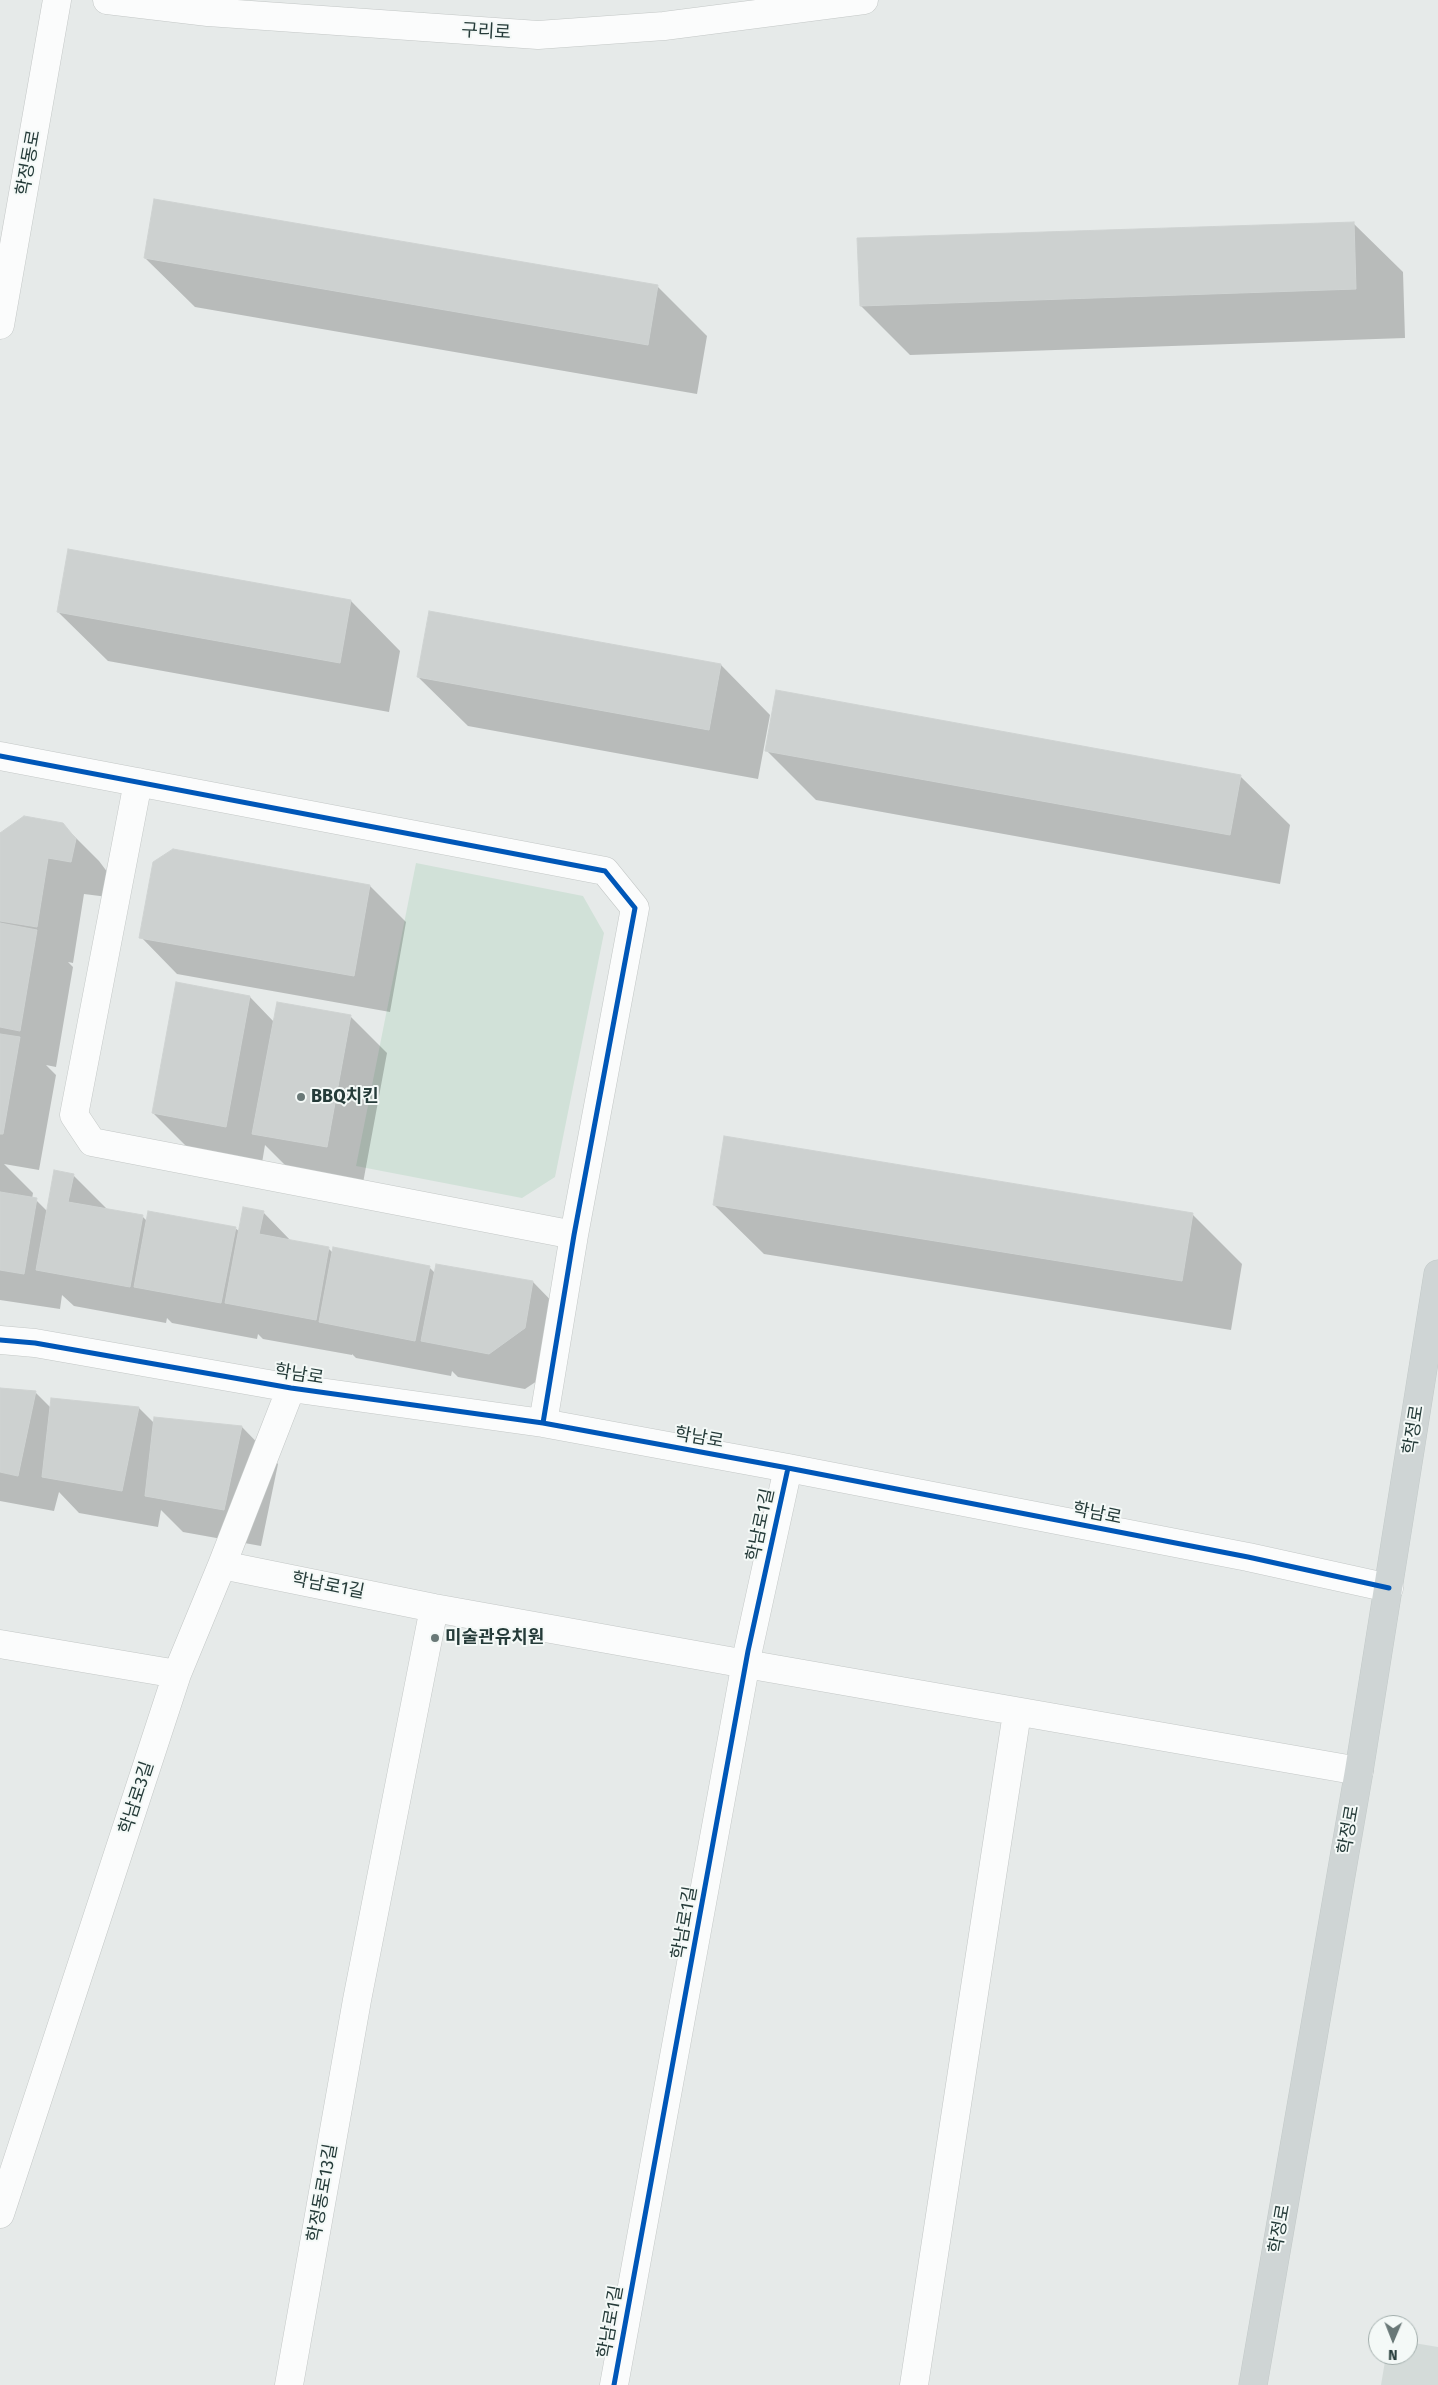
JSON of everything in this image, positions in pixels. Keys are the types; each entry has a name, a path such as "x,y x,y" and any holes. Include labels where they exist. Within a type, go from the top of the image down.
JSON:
{"main road":[{"name":"학정로","path":"1253,2385 1359,1771 1438,1274"}],"street":[{"name":"학정동로","path":"0,325 57,0"},
{"name":"구리로","path":"107,0 228,14 538,35 664,26 805,4 864,0"},
{"path":"0,756 605,871 634,908 574,1235 543,1423"},
{"path":"138,782 74,1115 92,1142 574,1235"},
{"name":"학남로","path":"0,1340 45,1345 291,1388 543,1423 788,1468 1248,1557 1389,1588"},
{"name":"학남로3길","path":"0,2214 177,1674 291,1388"},
{"name":"학남로1길","path":"614,2385 746,1664 788,1468"},
{"name":"학남로1길","path":"222,1565 434,1608 1017,1713 1359,1771"},
{"name":"학정동로13길","path":"289,2385 358,2000 434,1608"},
{"path":"0,1644 177,1674"},
{"path":"914,2385 1017,1713"}],"shaded area":[{"path":"416,863 583,896 604,933 555,1177 522,1198 356,1166"},
{"path":"1418,2344 1438,2347 1438,2385 1381,2385 1384,2365 1418,2365"}],"building":[{"path":"154,199 658,285 648,345 144,258"},
{"path":"1354,222 1356,289 860,306 857,238"},
{"path":"68,549 351,600 340,663 57,612"},
{"path":"429,611 721,664 709,730 417,677"},
{"path":"776,690 1241,775 1230,835 765,751"},
{"path":"24,816 63,823 76,839 71,862 48,858 37,927 0,921 0,833"},
{"path":"173,849 370,885 354,976 139,938 153,862"},
{"path":"0,923 37,930 20,1031 0,1027"},
{"path":"176,982 250,996 226,1127 152,1113"},
{"path":"277,1002 351,1015 327,1147 252,1134"},
{"path":"0,1034 20,1037 3,1134 0,1134"},
{"path":"724,1136 1193,1213 1182,1281 713,1205"},
{"path":"54,1170 74,1174 68,1202 143,1215 130,1287 36,1270"},
{"path":"0,1192 37,1198 24,1274 0,1270"},
{"path":"243,1207 264,1211 259,1234 329,1247 316,1320 225,1303"},
{"path":"148,1211 236,1227 221,1303 134,1287"},
{"path":"333,1247 430,1266 415,1341 319,1322"},
{"path":"436,1264 533,1281 525,1328 489,1354 421,1341"},
{"path":"0,1388 36,1391 18,1476 0,1472"},
{"path":"51,1398 139,1407 122,1491 42,1477"},
{"path":"154,1417 242,1426 224,1510 145,1496"}],"cycle path":[{"path":"0,756 605,871 635,908 574,1235 543,1423"},
{"path":"0,1340 35,1343 291,1388 543,1423 788,1468 1248,1557 1389,1588"},
{"path":"614,2385 748,1651 788,1468"}],"place":[{"name":"BBQ치킨","path":"301,1097"},
{"name":"미술관유치원","path":"435,1638"}]}
